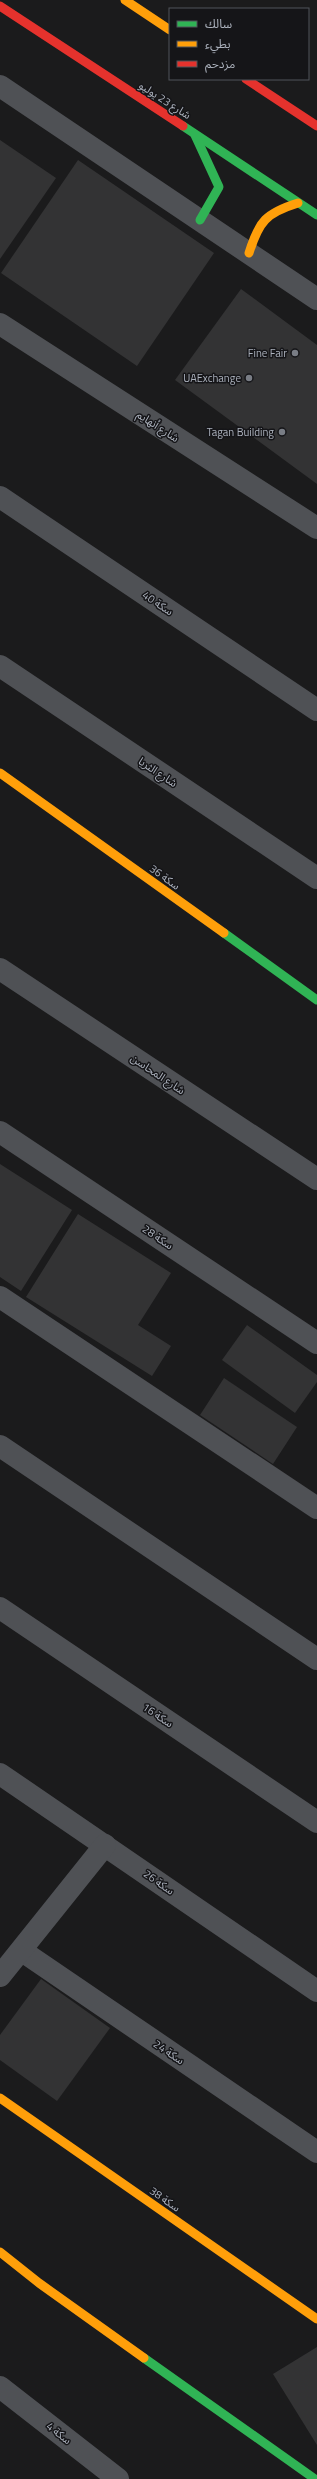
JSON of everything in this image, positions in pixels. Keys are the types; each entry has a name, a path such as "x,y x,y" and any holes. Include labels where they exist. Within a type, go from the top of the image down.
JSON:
{"street":[{"path":"125,0 169,29"},
{"name":"شارع 23 يوليو","path":"2,8 317,215"},
{"path":"248,80 317,126"},
{"path":"0,86 317,299"},
{"path":"195,134 219,187 200,220"},
{"path":"249,253 256,228 272,210 298,203"},
{"name":"شارع أنهايم","path":"0,324 317,528"},
{"name":"سكة 40","path":"0,497 317,710"},
{"name":"شارع الثريا","path":"0,666 317,878"},
{"name":"سكة 36","path":"0,774 317,1000"},
{"name":"شارع المحاسن","path":"0,969 317,1179"},
{"name":"سكة 28","path":"0,1132 317,1343"},
{"path":"0,1297 317,1508"},
{"path":"0,1446 317,1659"},
{"name":"سكة 16","path":"0,1608 317,1822"},
{"name":"سكة 26","path":"0,1774 317,1991"},
{"path":"0,1976 22,1951 105,1845"},
{"name":"سكة 24","path":"22,1951 317,2152"},
{"name":"سكة 38","path":"0,2098 317,2319"},
{"path":"0,2252 39,2283 315,2479"},
{"name":"سكة 4","path":"0,2387 118,2479"}],"building":[{"path":"0,140 56,178 0,259"},
{"path":"78,160 214,253 137,366 1,273"},
{"name":"Tagan Building","path":"241,289 317,345 317,484 175,380"},
{"path":"0,1164 72,1210 21,1291 0,1277"},
{"path":"78,1214 171,1273 138,1325 171,1346 152,1376 26,1297"},
{"path":"247,1325 317,1375 317,1382 295,1413 222,1360"},
{"path":"224,1378 297,1427 273,1464 200,1415"},
{"path":"41,1979 110,2028 57,2101 0,2060 0,2035"},
{"path":"317,2347 317,2445 273,2374"}],"traffic: fast":[{"path":"183,126 317,215"},
{"path":"195,135 219,187 200,220"},
{"path":"224,933 317,1000"},
{"path":"144,2358 315,2479"}],"traffic: slow":[{"path":"125,0 169,29"},
{"path":"249,253 256,233 265,220 278,211 298,203"},
{"path":"0,773 224,933"},
{"path":"0,2098 317,2319"},
{"path":"0,2252 39,2283 144,2358"}],"traffic: jam":[{"path":"0,6 183,126"},
{"path":"248,80 317,126"}],"place":[{"name":"Fine Fair","path":"295,353"},
{"name":"UAExchange","path":"249,378"},
{"name":"Tagan Building","path":"282,432"}]}
